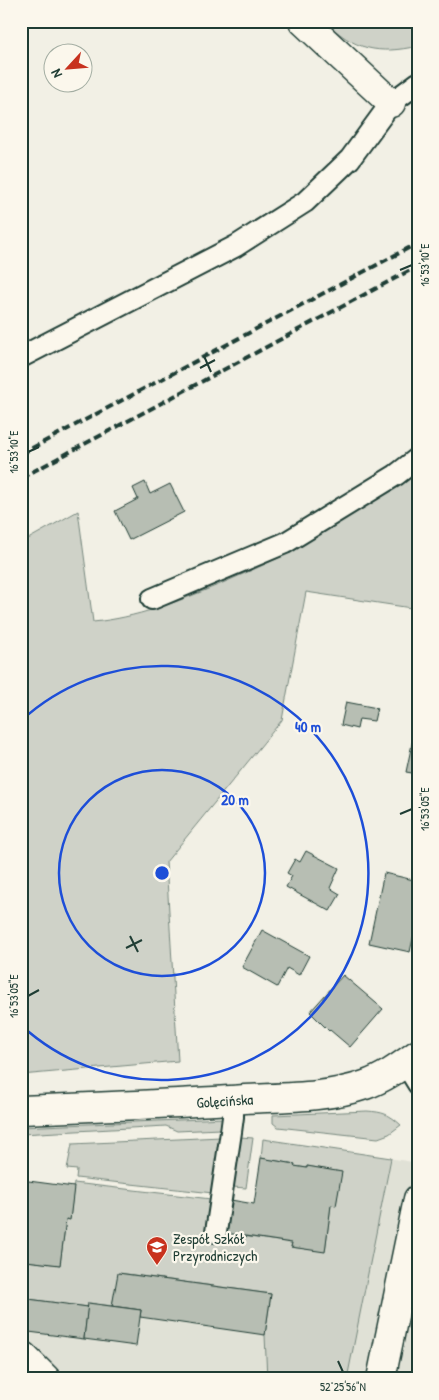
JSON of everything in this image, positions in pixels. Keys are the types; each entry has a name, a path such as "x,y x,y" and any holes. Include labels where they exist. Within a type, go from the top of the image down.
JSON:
{"street":[{"path":"303,21 391,103"},
{"name":"Golęcińska","path":"21,1110 304,1096 367,1085 389,1074 413,1067"},
{"path":"381,1379 412,1258 418,1199"},
{"path":"21,1355 46,1379"}],"lane":[{"path":"21,357 236,246 305,202 350,159 391,103 418,83"},
{"path":"152,599 285,543 396,475 418,458"},
{"path":"216,1232 233,1117 233,1100"}],"shaded area":[{"path":"325,21 418,21 418,46 391,50 367,48 346,38"},
{"path":"418,468 418,609 306,592 282,720 166,862 178,1061 21,1075 21,543 78,511 93,622 125,617 172,603 218,585 298,548"},
{"path":"367,1111 386,1114 401,1125 389,1134 378,1138 278,1127 273,1123 273,1115"},
{"path":"224,1118 220,1129 177,1131 166,1126 21,1134 21,1127"},
{"path":"221,1137 213,1193 76,1178 77,1170 67,1169 72,1144"},
{"path":"240,1137 253,1138 246,1188 233,1187"},
{"path":"263,1139 391,1158 347,1379 267,1379 265,1335 271,1294 119,1273 112,1306 89,1303 88,1307 21,1298 21,1257 27,1258 27,1261 60,1265 66,1219 70,1219 74,1183 211,1199 207,1231 292,1243 291,1247 325,1251 331,1205 336,1205 341,1172 307,1166 307,1168 294,1166 295,1164 261,1158"},
{"name":"Zespół Szkół Przyrodniczych","path":"365,1154 418,1163 418,1379 21,1379 21,1298 88,1307 84,1339 136,1346 141,1310 88,1303 96,1249 344,1283"}],"building":[{"path":"145,482 150,494 170,484 184,512 129,540 115,511 138,499 133,488"},
{"path":"346,702 377,708 374,721 359,719 357,729 341,725"},
{"path":"418,716 418,774 406,772"},
{"path":"306,851 339,868 330,888 340,894 330,911 286,887 292,876 287,873 295,859 300,862"},
{"path":"384,873 418,881 418,916 410,952 369,943"},
{"path":"262,930 309,956 299,975 287,968 277,987 242,967"},
{"path":"343,975 383,1009 350,1047 329,1031 310,1012"},
{"path":"261,1158 295,1164 294,1166 307,1168 307,1166 342,1172 336,1206 331,1205 325,1252 291,1247 292,1243 225,1233 231,1200 254,1204"},
{"path":"21,1180 74,1187 70,1220 66,1219 60,1265 26,1261 27,1258 21,1257"},
{"path":"118,1273 271,1294 265,1335 140,1317 141,1310 112,1306"},
{"path":"21,1298 88,1307 84,1339 21,1331"},
{"path":"88,1303 141,1310 136,1346 84,1339"}],"railway":[{"path":"21,454 418,243"},
{"path":"21,478 418,266"}],"place":[{"name":"Zespół Szkół Przyrodniczych","path":"157,1266"}]}
